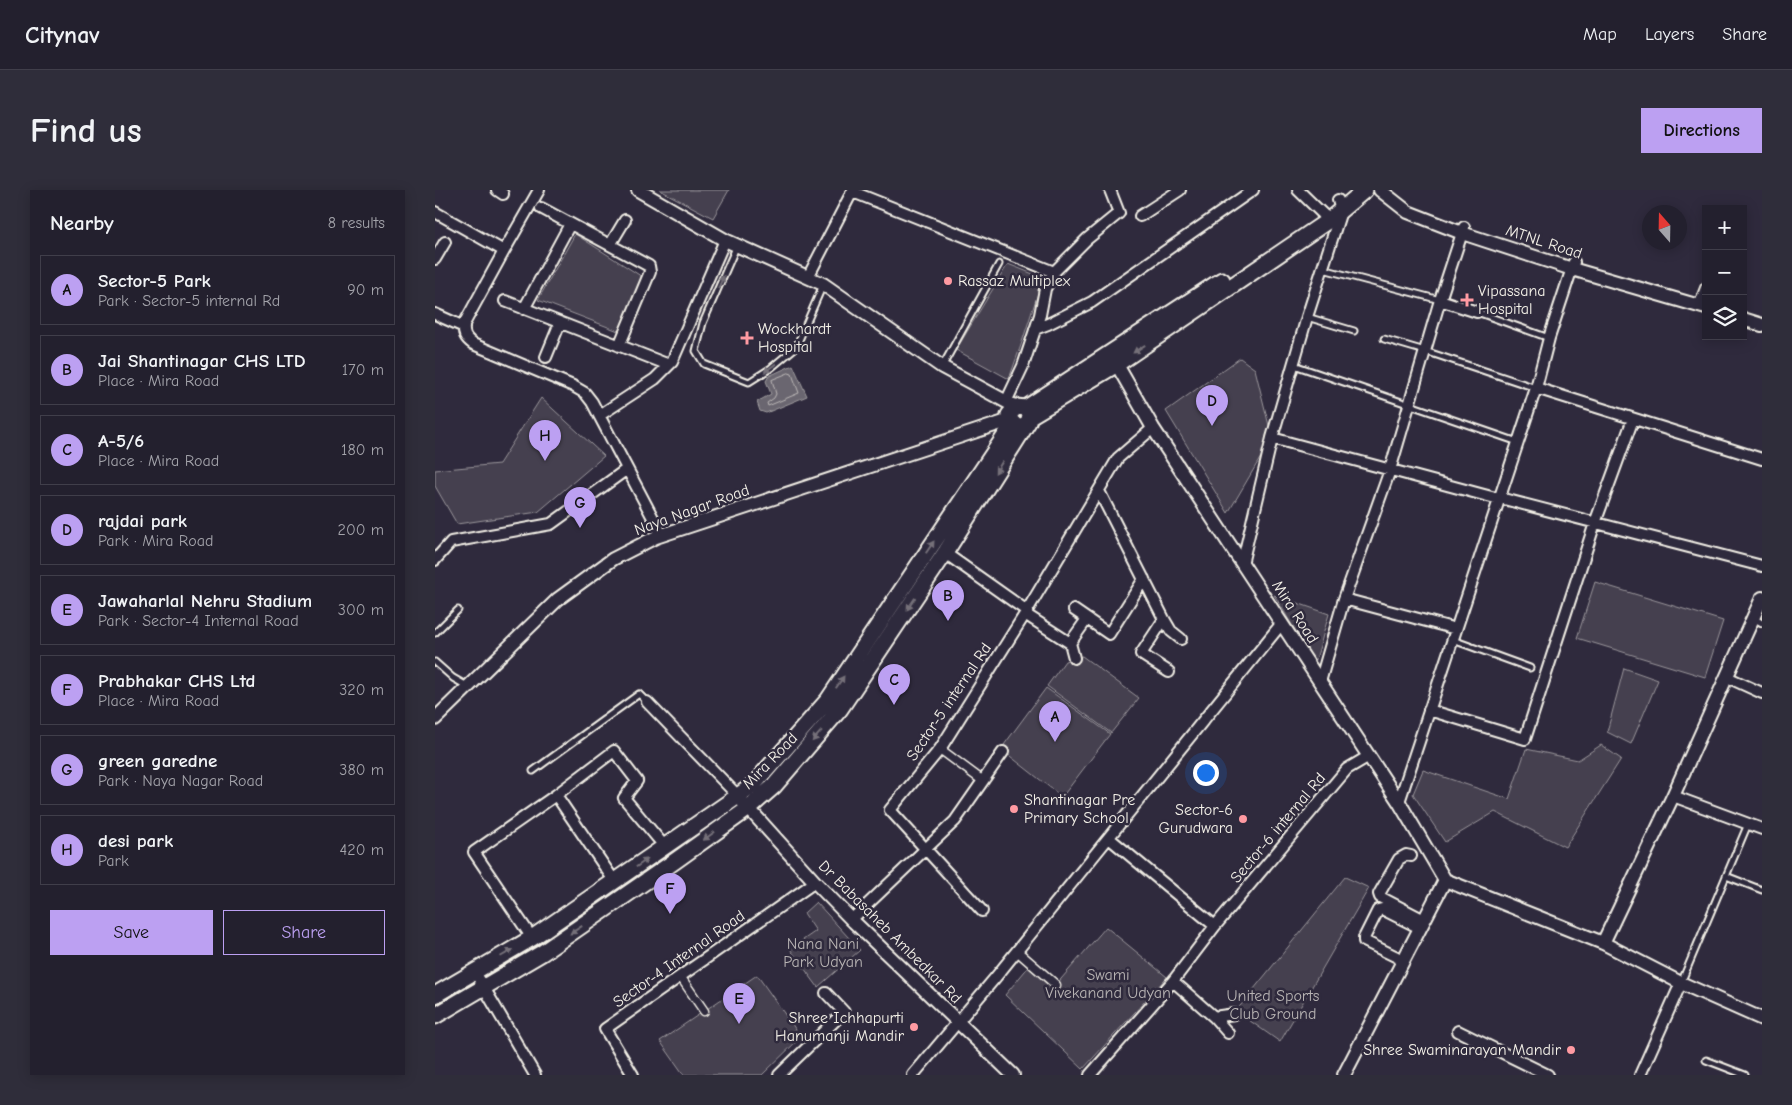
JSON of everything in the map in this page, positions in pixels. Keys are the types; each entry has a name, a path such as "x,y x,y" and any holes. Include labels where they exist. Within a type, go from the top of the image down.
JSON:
{"main road":[{"name":"Mira Road","path":"1332,211 1351,190"},
{"name":"Mira Road","path":"435,1016 542,953 573,932 675,861 743,802 754,784 828,700 1018,415 1114,359 1365,190"},
{"name":"Mira Road","path":"435,996 532,938 665,847 774,786 833,718 945,553 1018,415"}],"street":[{"path":"539,190 504,251 464,327 464,332 467,339 473,344 573,386 585,393 599,415 663,535"},
{"path":"638,190 731,243 823,284 942,367 1018,415 1023,366 1045,289 1054,272 1087,238 1119,213 1110,190"},
{"path":"1140,216 1180,190"},
{"path":"1035,329 1092,302 1253,190"},
{"path":"1243,564 1272,438 1322,269 1332,211 1298,190"},
{"name":"MTNL Road","path":"1380,190 1408,212 1573,265 1702,301"},
{"name":"MTNL Road","path":"1392,190 1417,209 1463,230"},
{"path":"808,277 853,191 1054,272"},
{"path":"541,208 645,263 650,269 619,346"},
{"path":"435,212 504,251"},
{"path":"610,245 625,220"},
{"path":"524,309 570,224"},
{"path":"1320,682 1344,599 1390,470 1440,300 1463,230"},
{"path":"435,259 445,242"},
{"path":"599,415 655,379 672,362 731,243"},
{"path":"1399,802 1537,388 1549,338 1573,265"},
{"path":"1440,300 1477,312"},
{"path":"505,301 669,365"},
{"path":"1747,313 1762,318"},
{"path":"435,314 464,327"},
{"path":"1747,320 1762,325"},
{"path":"546,357 560,323"},
{"name":"Mira Road","path":"1114,359 1153,428 1399,802 1445,880"},
{"path":"1537,388 1762,459"},
{"name":"Naya Nagar Road","path":"435,719 558,599 613,559 663,535 1018,415"},
{"path":"1429,710 1525,738 1595,523 1633,419"},
{"name":"Sector-5 internal Rd","path":"982,911 890,810 940,749 1026,612 1118,458 1153,428"},
{"path":"1272,438 1499,499 1762,566"},
{"path":"435,560 451,542 551,524 627,469"},
{"path":"1099,491 1164,619 1171,631 1181,639"},
{"path":"945,553 1070,643 1074,658"},
{"path":"1074,610 1109,634 1144,579"},
{"path":"1603,943 1727,677 1757,620 1762,598"},
{"path":"1344,599 1457,629"},
{"path":"1070,643 1087,619"},
{"path":"1164,619 1141,654 1169,672"},
{"path":"913,1075 1017,951 1282,623"},
{"path":"1727,677 1762,693"},
{"path":"647,702 743,802"},
{"path":"940,749 983,782"},
{"path":"532,938 474,852 556,795 613,751 637,781 624,798 665,847"},
{"path":"851,920 955,821 1003,752"},
{"name":"Sector-6 internal Rd","path":"1089,1075 1173,981 1215,926 1347,769 1369,756"},
{"path":"556,795 615,882"},
{"path":"1673,796 1762,829"},
{"name":"Dr Babasaheb Ambedkar Rd","path":"743,802 851,920 1013,1075"},
{"path":"1109,838 1215,926"},
{"path":"1411,856 1406,855 1399,859 1379,894 1380,897 1422,924"},
{"path":"1344,1075 1445,880 1603,943 1681,983 1762,1019"},
{"name":"Sector-4 Internal Road","path":"633,1075 605,1028 815,882"},
{"path":"1403,960 1364,941 1378,910 1382,909 1422,924"},
{"path":"1017,951 1056,985"},
{"path":"475,972 535,1075"},
{"path":"680,976 704,1010"},
{"path":"1173,981 1215,1017 1228,1033"},
{"path":"1640,1075 1681,983"},
{"path":"779,1075 844,1012 826,993"},
{"path":"1215,1017 1234,1014"},
{"path":"1458,1031 1548,1075"}],"lane":[{"path":"731,243 703,323 696,351 704,364 749,382 771,368 795,346 823,284"},
{"path":"942,367 999,264"},
{"path":"1322,269 1440,300"},
{"path":"1477,312 1549,338"},
{"path":"1307,317 1355,331"},
{"path":"1384,339 1537,388"},
{"path":"1294,365 1519,442"},
{"path":"435,633 459,610"},
{"path":"1453,640 1530,668"},
{"path":"435,662 453,678 467,686"},
{"path":"533,771 639,694 647,702"},
{"path":"1681,983 1748,824"},
{"path":"1726,876 1762,890"},
{"path":"1706,1060 1745,1075"}],"green space":[{"path":"660,190 729,190 713,218"},
{"path":"575,234 644,278 621,332 538,300"},
{"path":"1008,264 1043,278 1009,379 956,350"},
{"path":"1240,358 1255,369 1272,438 1228,513 1166,411"},
{"path":"541,398 604,456 538,512 457,524 435,486 435,470 499,464"},
{"path":"1595,582 1723,621 1705,677 1577,638"},
{"path":"1274,595 1329,614 1315,663"},
{"path":"1082,656 1139,698 1111,733 1047,686 1065,661"},
{"path":"1624,668 1658,680 1631,744 1607,732"},
{"path":"1046,688 1110,734 1062,797 1001,749"},
{"path":"1601,745 1621,759 1565,847 1495,812 1445,842 1413,794 1423,770 1509,799 1526,749 1578,760"},
{"name":"United Sports Club Ground","path":"1345,877 1369,888 1280,1042 1236,1011"},
{"name":"Nana Nani Park Udyan","path":"816,902 860,950 818,987 790,949 816,931 804,913"},
{"name":"Swami Vivekanand Udyan","path":"1106,927 1167,977 1083,1069 1005,995 1030,965 1055,986"},
{"path":"757,975 801,1037 762,1075 684,1075 660,1041"}],"water":[{"path":"793,365 807,396 766,413 760,411 757,402 771,394 766,381 769,376"}],"place":[{"name":"Rassaz Multiplex","path":"948,281"},
{"name":"Vipassana Hospital","path":"1467,300"},
{"name":"Wockhardt Hospital","path":"747,338"},
{"name":"rajdai park","path":"1212,426"},
{"name":"desi park","path":"545,461"},
{"name":"green garedne","path":"580,528"},
{"name":"Jai Shantinagar CHS LTD","path":"948,621"},
{"name":"A-5/6","path":"894,705"},
{"name":"Sector-5 Park","path":"1055,742"},
{"name":"Shantinagar Pre Primary School","path":"1014,809"},
{"name":"Sector-6 Gurudwara","path":"1243,819"},
{"name":"Prabhakar CHS Ltd","path":"670,914"},
{"name":"Jawaharlal Nehru Stadium","path":"739,1024"},
{"name":"Shree Ichhapurti Hanumanji Mandir","path":"914,1027"},
{"name":"Shree Swaminarayan Mandir","path":"1571,1050"}]}
